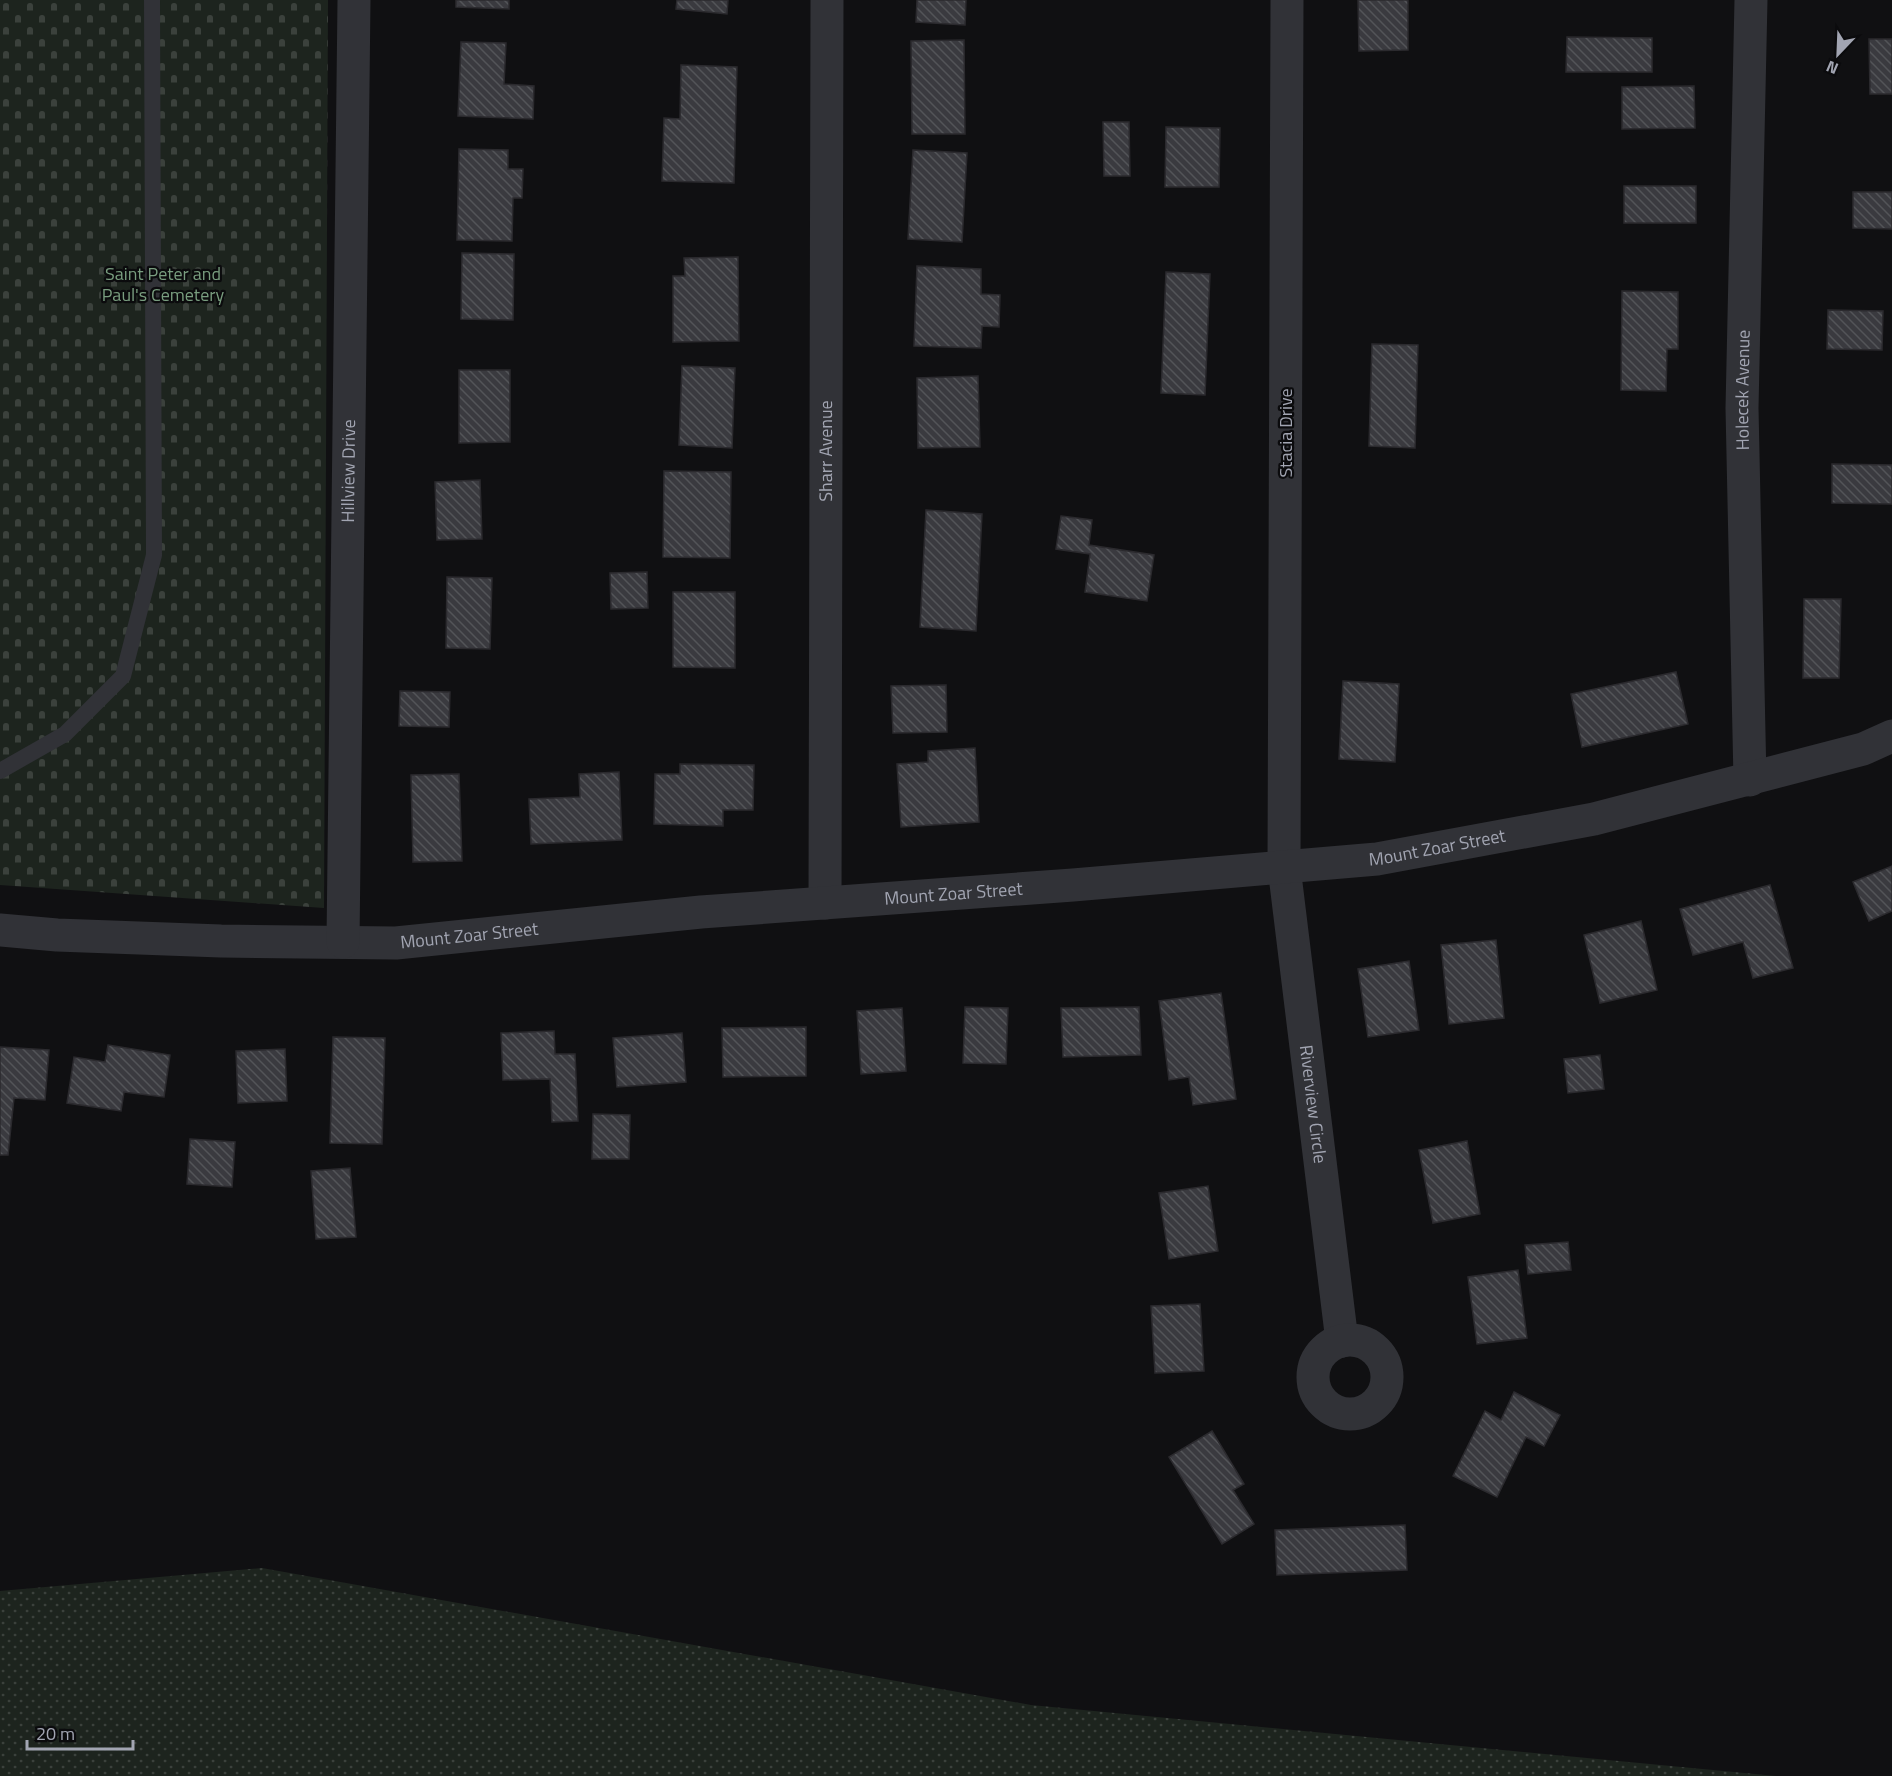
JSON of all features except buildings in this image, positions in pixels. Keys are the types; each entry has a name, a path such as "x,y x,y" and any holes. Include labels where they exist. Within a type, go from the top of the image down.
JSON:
{"street":[{"name":"Hillview Drive","path":"343,942 354,0"},
{"name":"Sharr Avenue","path":"825,903 827,0"},
{"name":"Stacia Drive","path":"1284,867 1287,0"},
{"name":"Holecek Avenue","path":"1750,780 1742,408 1751,0"},
{"name":"Mount Zoar Street","path":"0,930 57,935 221,941 396,943 701,912 1085,884 1377,859 1594,819 1863,749 1892,736"},
{"name":"Riverview Circle","path":"1284,867 1342,1341"}],"lane":[{"path":"0,771 65,734 123,676 154,555 152,0"}],"green space":[{"name":"Saint Peter and Paul's Cemetery","path":"0,0 328,0 324,908 0,885"},
{"path":"262,1568 1031,1705 1776,1776 0,1776 0,1591"}]}
